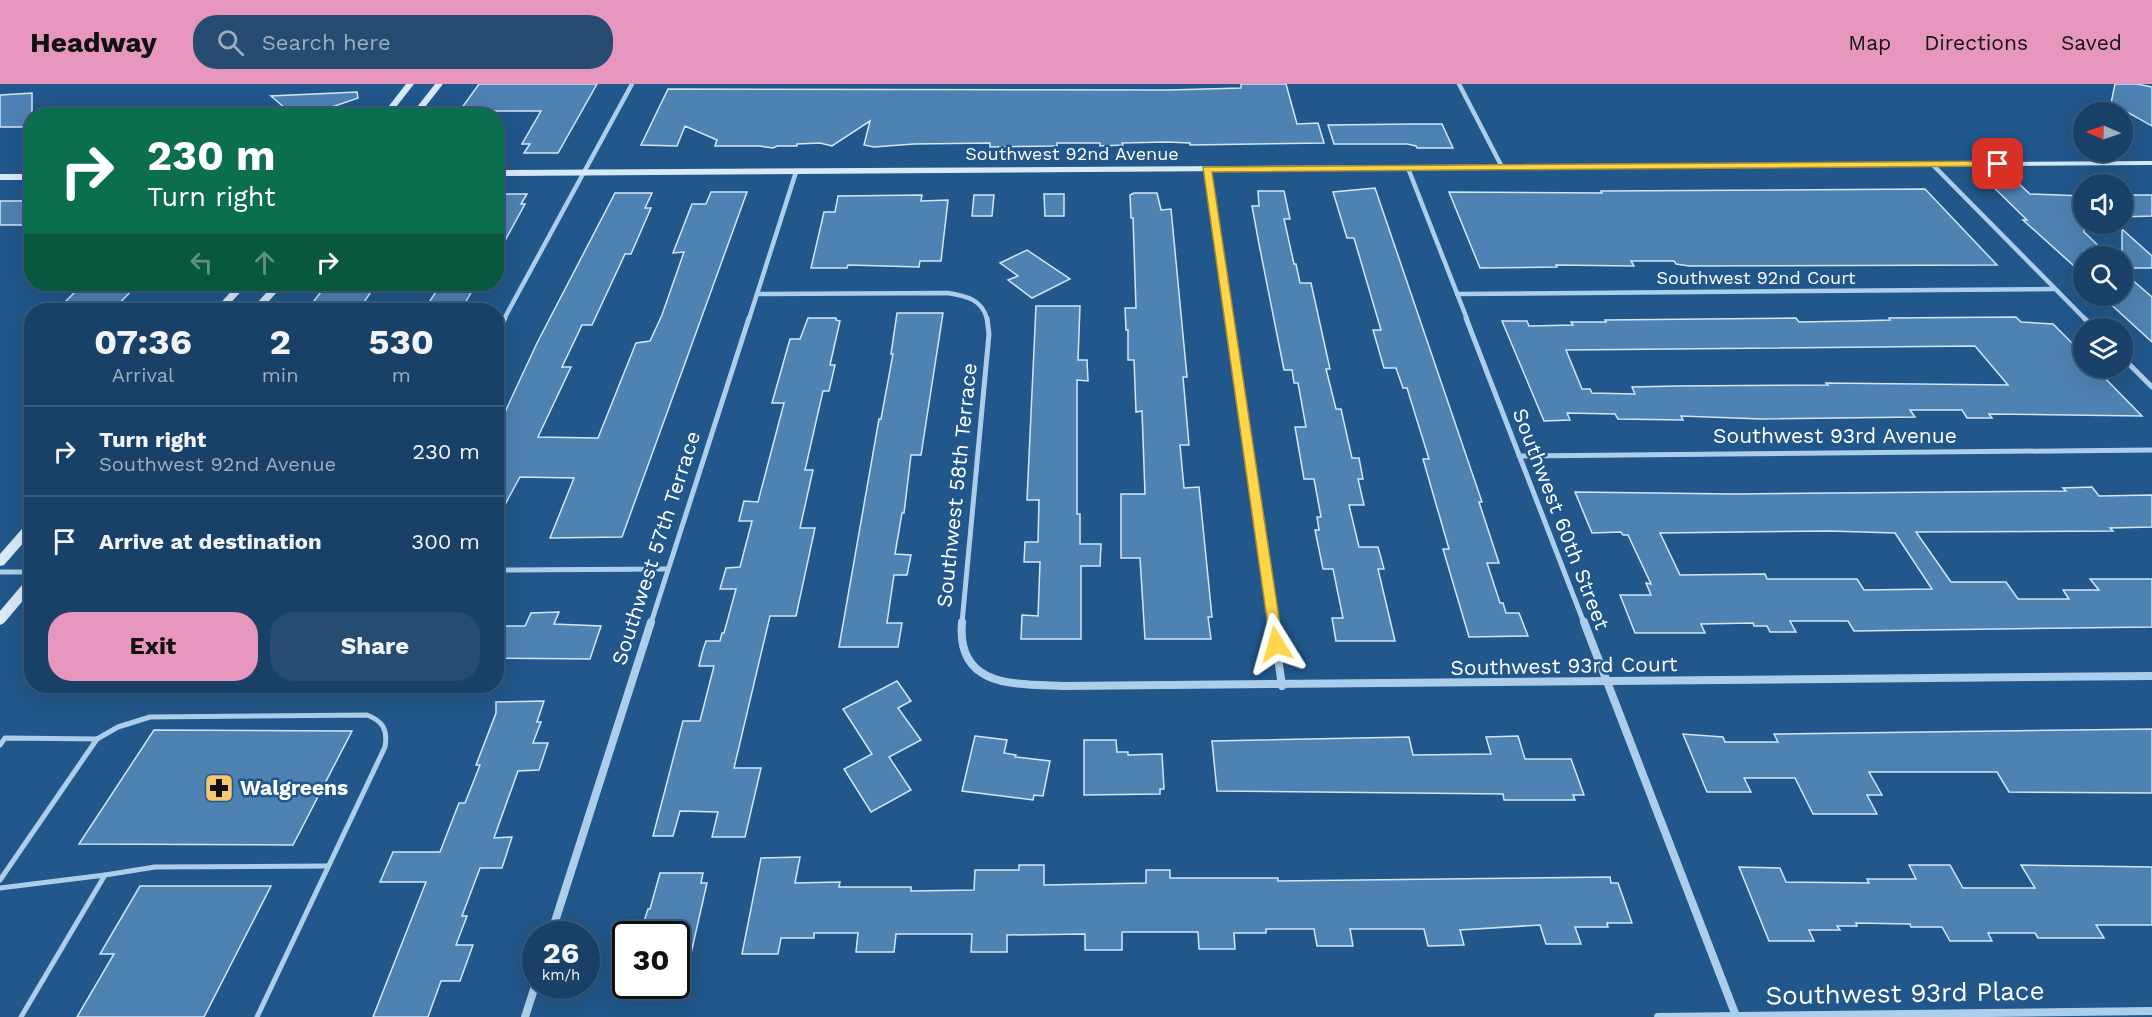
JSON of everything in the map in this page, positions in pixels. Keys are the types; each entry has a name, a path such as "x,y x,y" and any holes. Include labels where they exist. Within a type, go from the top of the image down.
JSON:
{"street":[{"path":"391,108 410,84"},
{"path":"420,108 438,84"},
{"path":"504,319 586,173 632,84"},
{"path":"1459,84 1503,168"},
{"name":"Southwest 92nd Avenue","path":"504,173 2152,163"},
{"path":"1932,164 2084,318"},
{"name":"Southwest 60th Street","path":"1408,168 1736,1016"},
{"path":"1206,169 1282,686"},
{"name":"Southwest 57th Terrace","path":"555,921 796,172"},
{"path":"0,177 24,177"},
{"name":"Southwest 92nd Court","path":"1457,294 2055,289"},
{"path":"225,303 237,291"},
{"path":"262,303 273,291"},
{"name":"Southwest 58th Terrace","path":"758,294 939,293 964,295 976,299 987,314 989,334 961,621 964,650 978,673"},
{"path":"2133,368 2152,387"},
{"name":"Southwest 93rd Avenue","path":"1519,456 2152,450"},
{"path":"0,562 24,534"},
{"path":"504,570 668,569"},
{"path":"0,572 24,572"},
{"path":"0,620 24,591"},
{"name":"Southwest 93rd Court","path":"978,673 1007,681 1049,685 1282,686 2152,676"},
{"path":"525,1017 531,999"},
{"name":"Southwest 93rd Place","path":"1658,1017 2152,1011"}],"lane":[{"path":"0,880 97,739 126,723 150,717 367,716 377,719 385,726 387,736 385,747 257,1017"},
{"path":"0,745 5,738 97,739"},
{"path":"0,888 155,867 327,866"},
{"path":"21,1017 105,875"}],"building":[{"path":"479,84 597,84 558,153 524,153 530,144 522,144 541,111 462,108"},
{"path":"1241,84 1286,84 1297,124 1318,123 1324,143 1190,145 1190,143 1167,142 1100,146 1100,143 1057,143 1057,146 990,147 990,143 874,147 864,145 870,121 832,146 820,143 773,148 715,146 717,140 685,126 677,146 641,145 668,89 1169,90 1241,88"},
{"path":"2115,84 2152,87 2152,126 2133,115 2133,102 2111,102"},
{"path":"357,92 358,98 329,108 285,108 271,96"},
{"path":"32,93 32,108 24,108 24,127 0,127 0,95"},
{"path":"1442,124 1453,148 1417,148 1407,144 1334,144 1328,125"},
{"path":"1980,168 2002,168 2030,194 2073,196 2073,234 2086,234 2099,246 2073,246 2073,265 2023,220 2027,220 1977,171"},
{"path":"1375,188 1482,502 1479,502 1499,563 1487,563 1500,603 1503,603 1506,613 1519,613 1528,636 1469,637 1443,549 1449,549 1423,459 1429,459 1407,388 1403,388 1396,368 1384,368 1373,330 1381,330 1354,238 1347,238 1333,192"},
{"path":"1925,189 1997,265 1689,266 1676,264 1674,261 1631,261 1634,266 1556,265 1557,267 1480,268 1449,192 1602,193 1601,191"},
{"path":"1258,191 1284,191 1290,219 1284,219 1294,264 1296,264 1300,283 1311,283 1330,369 1326,369 1336,409 1341,409 1352,458 1359,458 1363,479 1358,479 1364,505 1349,505 1359,547 1378,547 1384,569 1378,569 1395,641 1336,641 1332,618 1343,618 1333,569 1323,569 1315,530 1319,530 1317,517 1321,517 1314,479 1304,479 1295,427 1306,427 1298,383 1294,383 1292,370 1284,370 1252,206 1259,206"},
{"path":"711,192 747,192 622,537 550,538 574,478 520,477 504,506 504,412 537,343 615,193 652,193 645,208 651,208 631,254 625,254 592,325 582,325 562,367 571,367 538,437 598,438 636,343 650,341 662,315 684,252 673,253 692,204 706,204"},
{"path":"1157,193 1161,210 1171,209 1187,377 1183,377 1189,445 1180,445 1184,488 1199,487 1212,617 1208,617 1211,639 1145,639 1140,558 1121,558 1121,494 1145,494 1142,411 1136,412 1134,360 1128,360 1125,308 1136,308 1130,195"},
{"path":"504,194 527,194 521,204 525,204 504,242"},
{"path":"1044,194 1064,194 1064,216 1045,216"},
{"path":"922,195 921,201 948,200 941,261 920,261 919,267 848,265 847,268 811,268 824,212 835,212 838,196"},
{"path":"974,195 994,195 992,216 972,216"},
{"path":"2133,195 2152,195 2152,216 2133,217"},
{"path":"0,201 24,201 24,225 0,225"},
{"path":"2122,234 2128,234 2152,256 2152,268 2133,268 2133,246 2122,246"},
{"path":"1027,250 1070,279 1032,298 1008,280 1018,276 1000,263"},
{"path":"2133,281 2152,297 2152,342 2133,325 2133,318 2126,318 2113,306 2133,306"},
{"path":"76,291 131,291 120,303 64,303"},
{"path":"322,291 371,291 364,303 312,303"},
{"path":"436,291 472,291 465,303 429,303"},
{"path":"1036,306 1080,306 1078,360 1087,360 1088,381 1077,380 1077,514 1080,514 1080,544 1101,544 1100,566 1081,566 1081,639 1021,639 1022,615 1038,616 1040,562 1024,562 1025,542 1038,542 1039,500 1027,500"},
{"path":"897,313 943,313 921,455 911,455 904,513 902,513 895,554 911,555 907,575 894,575 887,623 902,623 898,647 839,647 879,419 881,419 893,354 891,354"},
{"path":"2016,317 2021,322 2053,324 2073,344 2073,378 2105,378 2142,416 1989,414 1992,418 1967,418 1962,410 1910,410 1915,417 1761,419 1681,416 1683,420 1618,419 1615,414 1567,413 1570,420 1544,421 1502,321 1527,321 1529,326 1573,325 1571,322 1606,322 1605,320 1796,318 1799,322 1890,320 1889,318","holes":["1975,346 2008,385 1826,383 1828,385 1632,387 1635,394 1592,393 1590,389 1582,389 1566,350"]},
{"path":"808,318 836,318 840,321 830,365 835,365 829,391 823,391 805,470 813,470 800,528 815,528 796,616 770,616 734,768 761,768 745,837 712,837 718,812 680,811 673,836 653,836 683,721 700,721 714,666 699,666 702,653 706,641 720,641 724,633 736,589 720,589 726,568 740,567 752,521 739,521 744,501 758,502 784,403 772,403 790,339 800,339"},
{"path":"2092,487 2099,496 2152,495 2152,527 2110,528 2113,531 1916,532 1951,582 2006,582 2018,599 2069,599 2063,590 2099,590 2090,579 2152,579 2152,627 1854,631 1848,621 1790,621 1796,632 1770,632 1767,626 1754,626 1753,623 1701,624 1705,633 1635,633 1620,595 1651,595 1646,583 1651,584 1628,535 1623,535 1621,532 1592,533 1575,492 1736,494 2066,491 2063,488","holes":["1829,531 1895,533 1932,589 1864,590 1857,579 1767,579 1765,574 1680,575 1660,533"]},
{"path":"559,612 554,624 601,626 590,659 504,658 504,626 525,626 531,613"},
{"path":"897,681 911,701 898,708 921,740 889,757 911,790 871,812 844,769 872,754 843,709"},
{"path":"544,701 537,722 541,722 533,743 548,743 539,770 518,771 494,838 512,837 502,868 480,868 462,916 467,916 456,945 473,945 460,981 441,981 428,1017 373,1017 426,882 380,882 393,852 440,852 459,803 465,803 480,765 476,765 496,713 496,702"},
{"path":"2152,729 2152,793 2009,792 1997,772 1869,772 1882,795 1867,795 1877,814 1813,814 1795,778 1744,778 1751,792 1707,792 1683,734 1723,737 1725,742 1778,742 1774,734"},
{"name":"Walgreens","path":"154,730 352,731 293,845 79,844"},
{"path":"975,736 1007,740 1004,753 1016,755 1015,757 1050,761 1043,796 1034,795 1033,800 962,791"},
{"path":"1518,736 1525,759 1571,759 1584,795 1573,795 1575,800 1504,800 1503,794 1217,791 1212,741 1409,737 1413,755 1491,754 1486,737"},
{"path":"1084,740 1116,740 1117,752 1128,752 1128,755 1162,754 1164,789 1160,789 1160,794 1084,795"},
{"path":"800,857 795,883 840,882 839,887 911,887 911,891 974,890 975,870 1019,870 1019,865 1044,865 1044,885 1146,883 1146,870 1170,870 1170,878 1278,878 1278,881 1610,877 1611,883 1618,883 1632,923 1607,923 1608,927 1575,927 1581,944 1546,944 1540,925 1460,930 1464,945 1428,946 1424,929 1350,929 1353,946 1317,946 1314,929 1266,929 1266,933 1234,933 1235,949 1199,949 1198,932 1122,932 1122,950 1085,950 1085,934 1007,935 1007,952 971,952 972,934 896,934 894,952 856,952 858,933 814,933 814,938 781,938 778,954 742,954 761,858"},
{"path":"1909,865 1950,865 1963,888 2035,888 2021,865 2152,867 2152,925 2096,925 2104,938 2038,938 2035,933 1988,933 1992,941 1950,941 1942,927 1856,923 1857,926 1837,926 1840,930 1809,930 1814,941 1769,941 1739,867 1780,868 1786,882 1869,883 1867,879 1916,879"},
{"path":"660,873 703,873 701,883 707,883 690,958 690,921 644,921"},
{"path":"140,886 271,886 204,1017 77,1017 114,954 100,954"}],"place":[{"name":"Walgreens","path":"219,788"}],"route":[{"path":"1276,644 1206,169 1998,164"}]}
